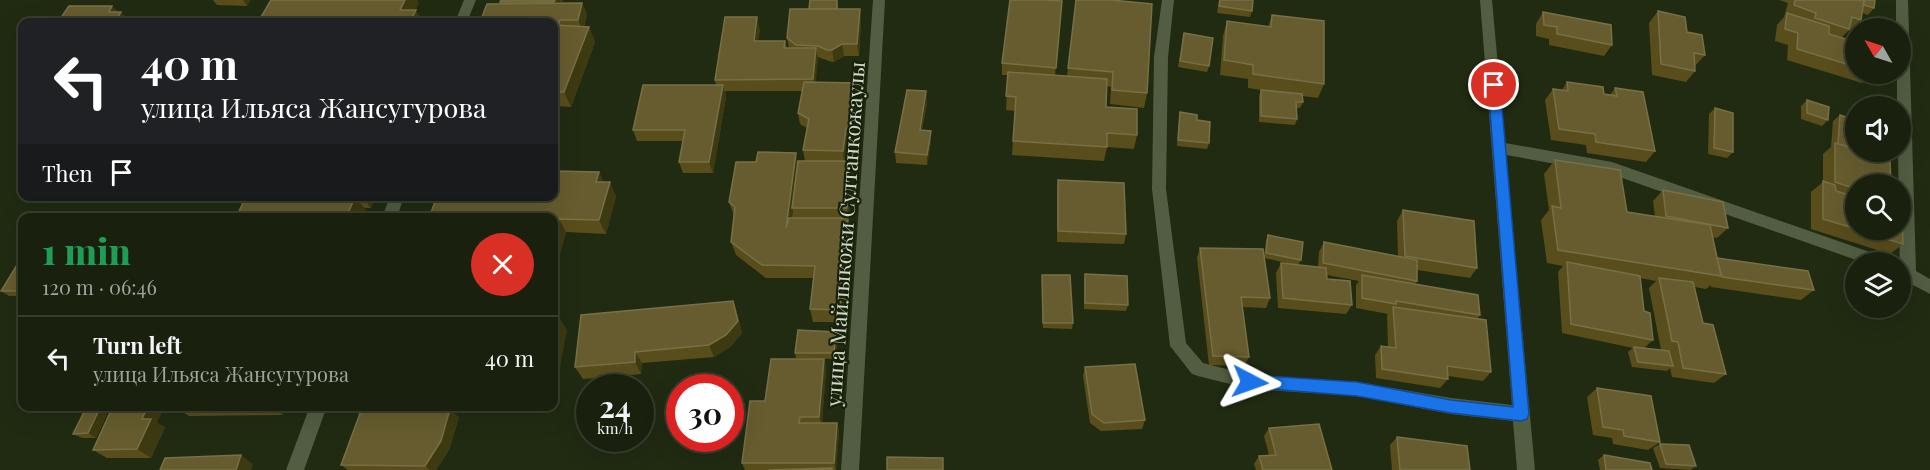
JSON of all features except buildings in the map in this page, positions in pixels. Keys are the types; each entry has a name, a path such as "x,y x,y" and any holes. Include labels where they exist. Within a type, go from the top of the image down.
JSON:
{"street":[{"path":"463,18 470,0"},
{"name":"улица Майлыкожи Султанкожаулы","path":"850,470 879,0"},
{"path":"1168,0 1161,57 1159,189 1178,346 1198,369 1250,382 1357,389 1451,406 1521,414"},
{"path":"1486,0 1526,470"},
{"path":"1902,0 1904,252"},
{"path":"1500,148 1612,168 1851,252"},
{"path":"1911,276 1930,287"},
{"path":"295,470 317,411"}],"route":[{"path":"1250,382 1357,389 1451,406 1521,414 1494,85"}]}
